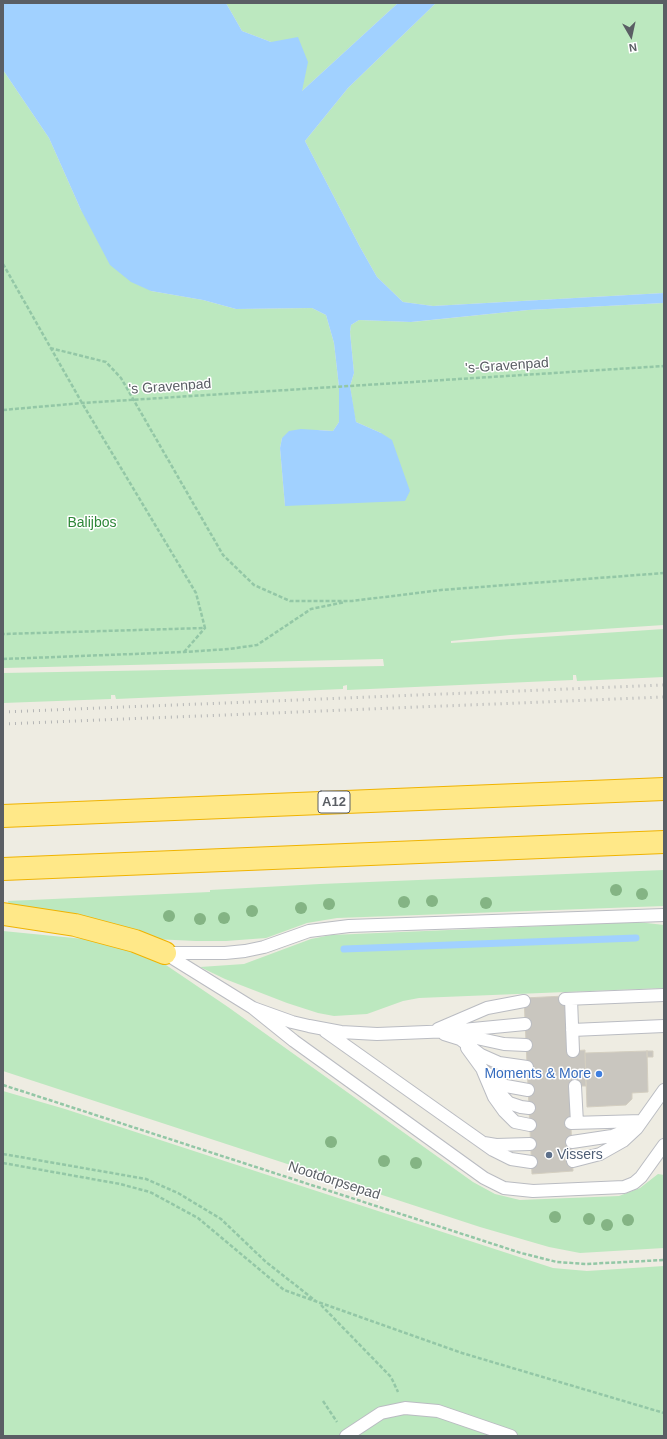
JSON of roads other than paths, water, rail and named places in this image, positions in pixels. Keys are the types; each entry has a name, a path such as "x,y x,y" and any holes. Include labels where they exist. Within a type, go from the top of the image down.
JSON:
{"highway":[{"name":"A12","path":"3,816 664,789"},
{"path":"3,869 664,842"},
{"path":"3,914 75,925 136,941 165,953"}],"lane":[{"path":"165,953 219,953 245,951 256,949 309,931 349,926 664,915"},
{"path":"165,953 254,1008 294,1041 484,1178 504,1188 533,1191 624,1187 637,1180 659,1158 664,1145"},
{"path":"571,1046 568,999 664,995"},
{"path":"427,1032 487,1008 524,1001"},
{"path":"254,1008 292,1022 323,1029 372,1034 427,1032 525,1024"},
{"path":"570,1025 664,1026"},
{"path":"323,1029 478,1140 511,1159 531,1162"},
{"path":"427,1032 441,1033 460,1039 489,1059 505,1065 527,1067"},
{"path":"427,1032 452,1033 504,1044 526,1045"},
{"path":"460,1039 504,1099 515,1105 529,1108"},
{"path":"483,1070 506,1086 528,1090"},
{"path":"483,1070 491,1090 504,1111 516,1122 530,1126"},
{"path":"573,1087 574,1123 642,1121"},
{"path":"573,1161 593,1157 608,1151 630,1135 664,1090"},
{"path":"572,1142 612,1136 634,1128 642,1121"},
{"path":"478,1140 496,1145 530,1144"},
{"path":"346,1436 381,1413 405,1408 438,1411 511,1436"}],"water":[{"path":"3,3 226,3 242,31 271,42 298,37 308,62 302,91 398,3 436,3 348,88 305,141 377,277 403,302 433,306 664,293 664,303 528,310 411,322 359,320 351,325 350,332 354,373 350,386 356,422 381,433 392,440 410,491 405,501 285,506 280,448 282,438 289,431 301,429 333,431 339,422 339,387 334,343 326,315 312,308 236,309 203,300 151,291 131,282 110,265 81,210 49,138 3,70"}],"waterway":[{"path":"344,949 636,938"}],"railway":[{"path":"3,712 664,685"},
{"path":"3,724 664,697"}],"place":[{"name":"Moments & More","path":"599,1074"},
{"name":"Vissers","path":"549,1155"}],"park label":[{"name":"Balijbos","path":"92,523"}]}
